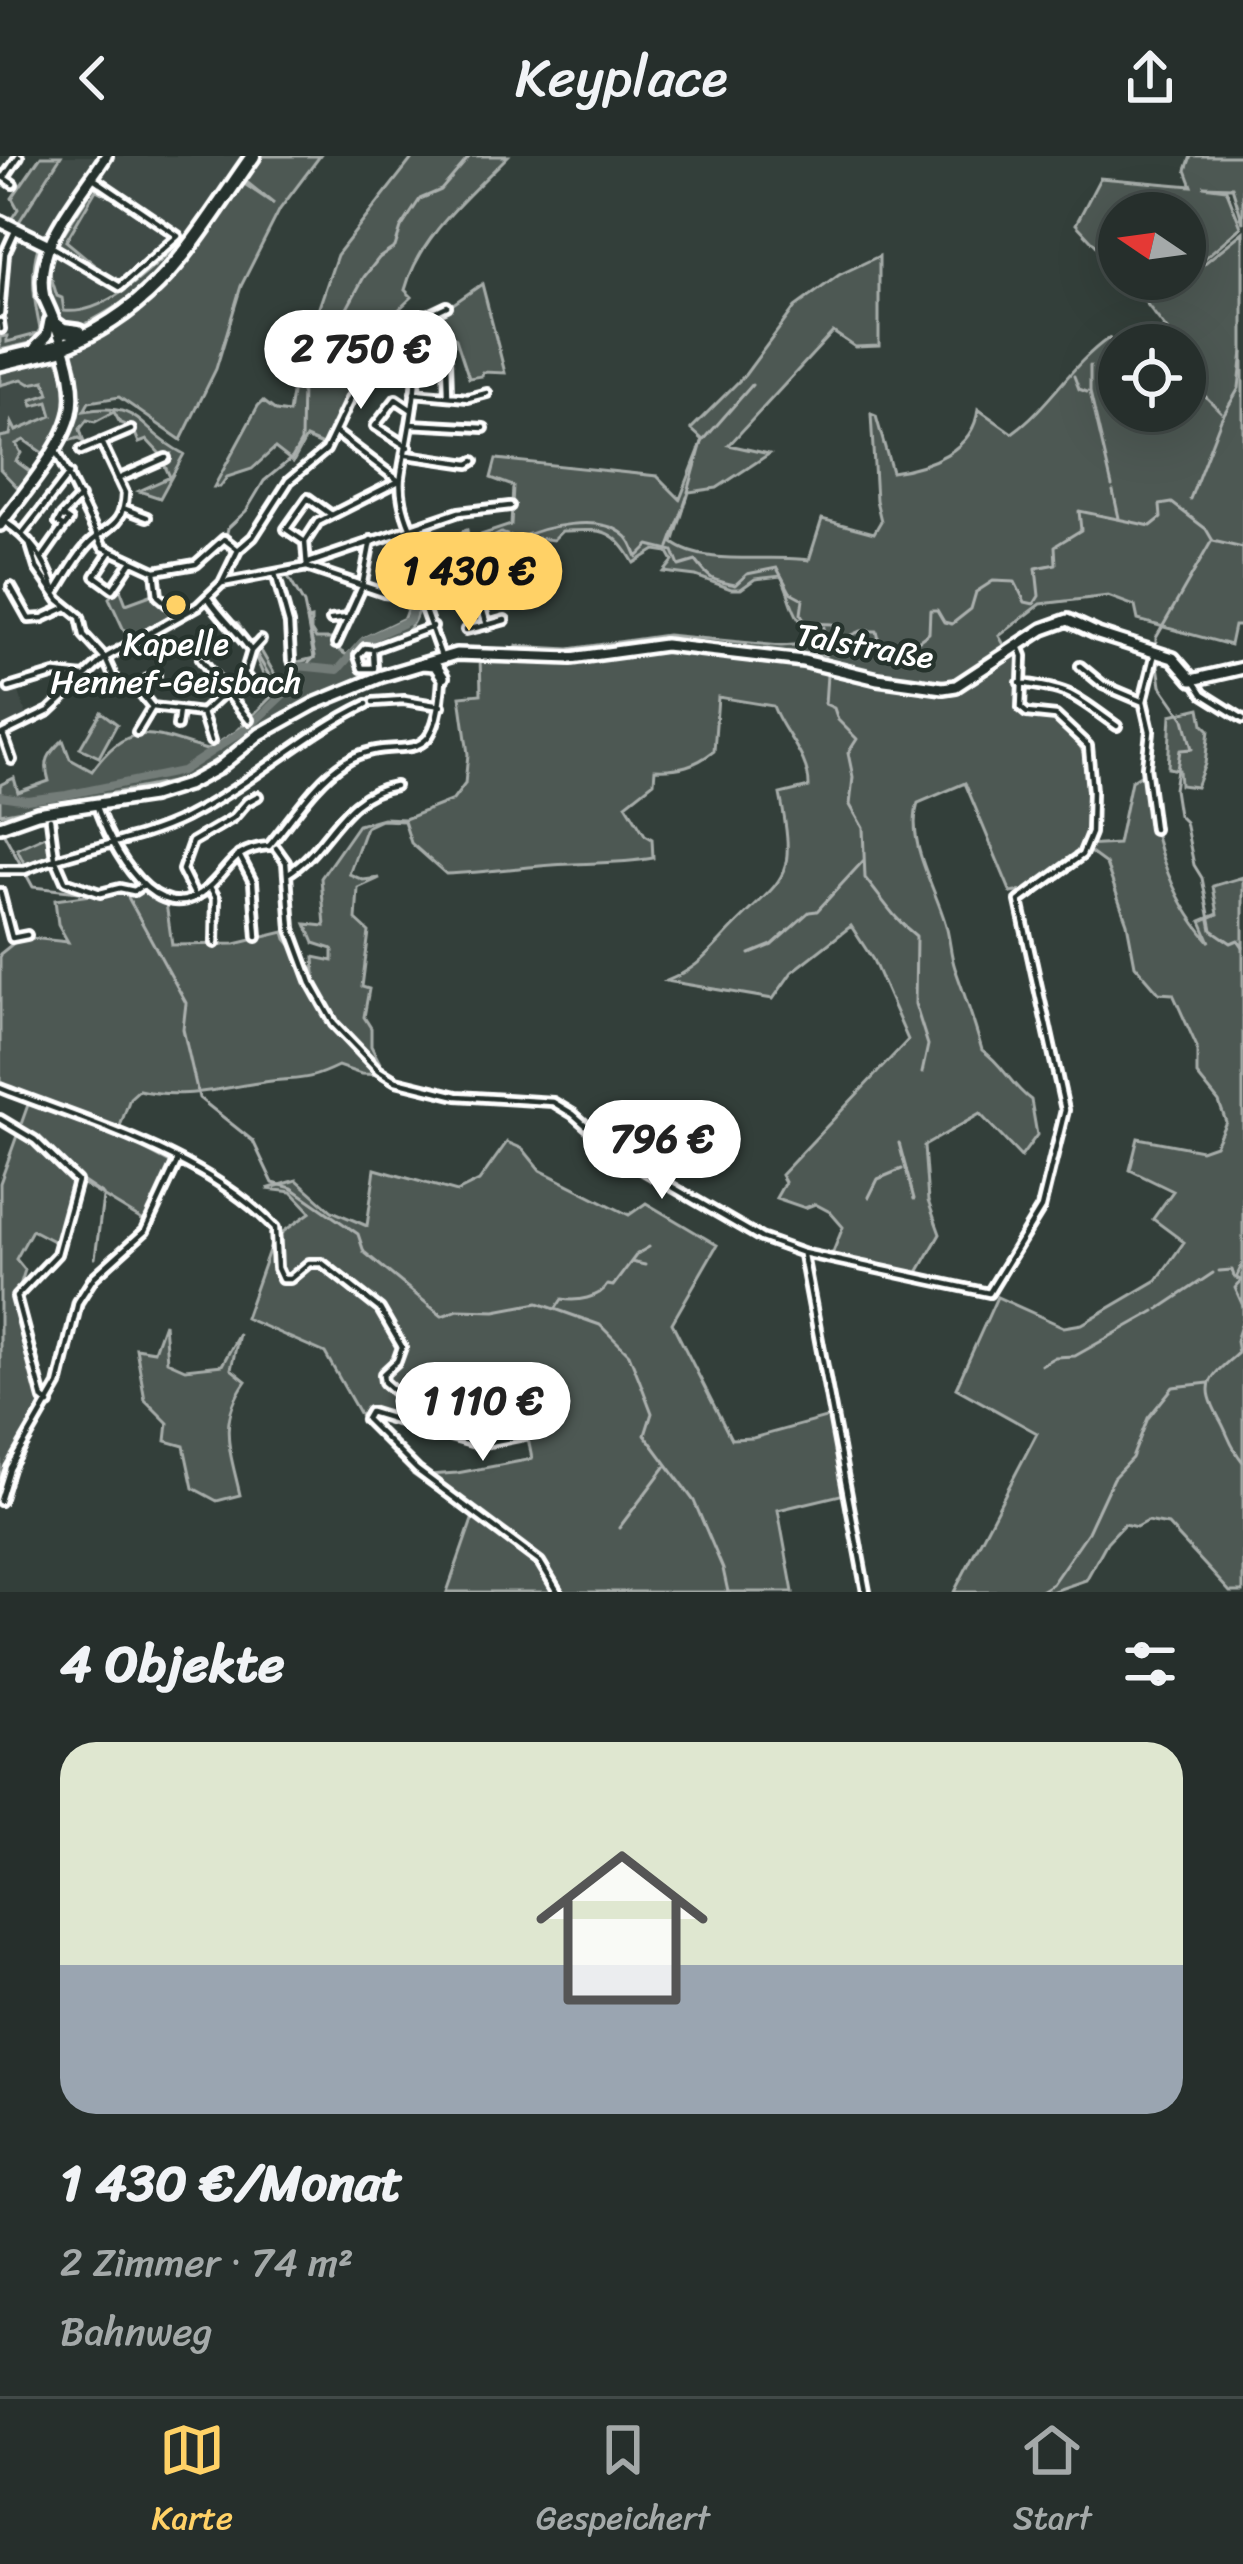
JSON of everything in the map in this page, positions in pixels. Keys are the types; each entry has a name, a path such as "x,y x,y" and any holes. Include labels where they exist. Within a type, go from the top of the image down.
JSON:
{"highway":[{"path":"0,358 58,340"}],"main road":[{"path":"3,516 54,448 72,412 69,378 43,295 41,272 49,245 106,156"},
{"path":"58,340 82,334 145,299 253,156"},
{"path":"0,221 49,245"},
{"path":"58,340 65,331 82,334 112,314 155,283 182,255"},
{"name":"Talstraße","path":"3,824 48,810 187,785 273,726 359,684 441,656 572,658 665,645 803,661 943,688 956,686 1043,629 1068,620 1173,658 1186,677 1194,680"},
{"path":"417,664 435,665 442,677"},
{"path":"1194,680 1243,668"}],"street":[{"path":"13,184 2,177 19,156"},
{"path":"49,245 120,287 178,236 92,178"},
{"path":"0,322 5,253 15,232"},
{"path":"12,760 2,735 49,711 105,658 208,598 289,482 326,450 352,392 431,311 447,306"},
{"path":"417,327 447,359 448,396"},
{"path":"393,350 416,373 399,481 408,527 428,564 413,576 412,596"},
{"path":"414,393 468,398 487,393"},
{"path":"412,410 396,399 375,426 407,451 469,464 474,461"},
{"path":"410,424 484,428"},
{"path":"81,451 131,430"},
{"path":"335,432 399,481"},
{"path":"56,592 98,538 111,530 123,508 125,496 101,442"},
{"path":"54,448 110,553 154,571 196,564 224,539 238,550"},
{"path":"118,479 166,458"},
{"path":"23,533 70,474"},
{"path":"308,565 305,542 318,522 399,481"},
{"path":"42,558 64,527 58,523 62,516 80,496"},
{"path":"305,542 286,529 308,498 330,514"},
{"path":"222,583 308,565 408,527 478,508 510,506"},
{"path":"123,508 147,517"},
{"path":"3,516 23,533 38,568 80,617 86,637 105,658 116,683 140,692 152,707 202,713 244,674 256,647 226,625 208,598"},
{"path":"336,644 362,586 371,541"},
{"path":"30,545 42,558 56,592"},
{"path":"110,553 95,576 113,589 132,561"},
{"path":"273,847 339,766 365,751 418,746 435,726 441,706 441,656 426,606 412,596 362,586 308,565"},
{"path":"154,571 158,596 179,614"},
{"path":"275,573 289,624 291,660"},
{"path":"426,606 475,585 487,625"},
{"path":"10,587 29,619 67,607"},
{"path":"331,620 348,619"},
{"path":"466,631 505,620"},
{"path":"373,649 433,627"},
{"path":"436,638 447,650 470,653"},
{"path":"273,847 287,870 291,929 311,983 334,1024 378,1070 396,1081 457,1096 553,1102 624,1159 749,1232 803,1252 984,1293 995,1288 1041,1208 1066,1111 1019,901 1072,865 1089,841 1092,767 1088,746 1056,716 1023,711 1018,702 1023,655 1019,646"},
{"path":"1154,829 1146,767 1150,731 1143,701 1155,652"},
{"path":"201,659 249,720"},
{"path":"1080,666 1103,685 1143,701"},
{"path":"9,688 55,674 84,677"},
{"path":"244,674 256,689"},
{"path":"140,692 146,680 156,675"},
{"path":"1194,680 1203,694 1243,718"},
{"path":"1020,683 1064,689 1088,701 1118,726"},
{"path":"0,870 23,870 153,832 192,815 307,737 370,703 404,700 441,706"},
{"path":"137,732 152,707"},
{"path":"177,726 179,711"},
{"path":"202,713 212,741"},
{"path":"287,870 298,867 351,806 377,790 395,786"},
{"path":"195,896 182,870 192,842 233,818 258,796"},
{"path":"97,804 113,842 143,885 175,903 189,902 239,855 273,847"},
{"path":"50,820 55,858 65,881 93,892 134,890 143,885"},
{"path":"239,855 254,882 257,938"},
{"path":"210,886 216,898 215,943"},
{"path":"0,892 11,938 27,935"},
{"path":"0,1088 177,1162 238,1197 277,1234 277,1268 282,1280 290,1280 309,1263 322,1263 374,1303 401,1347 383,1380 443,1433"},
{"path":"0,1120 27,1134 77,1181 57,1254 15,1303 43,1399 49,1404"},
{"path":"0,1501 10,1468 58,1385 78,1302 94,1277 145,1232 177,1162"},
{"path":"803,1252 866,1592"},
{"path":"525,1435 479,1444 373,1413 365,1415 417,1470 539,1562 558,1592"}],"shaded area":[{"path":"41,156 61,156 17,225 10,221 18,209 12,198"},
{"path":"61,156 244,156 187,242 98,305 64,311 50,274 55,253 51,251 47,292 74,330 2,350 6,336 0,337 0,250"},
{"path":"260,156 320,156 280,209 241,286 216,369 181,440 119,397 89,402 84,411 118,410 129,414 184,454 160,498 139,491 170,477 164,464 170,454 161,455 147,440 139,443 133,428 120,423 114,412 95,422 87,420 80,429 84,443 79,438 60,443 79,407 69,351 136,314 157,294 240,181 274,204 244,180"},
{"path":"414,156 508,156 422,251 405,290 412,297 343,362 361,381 327,447 306,438 293,462 275,448 252,469 214,487 263,401 276,411 289,413 294,380 337,255"},
{"path":"1191,156 1243,156 1243,223 1232,187 1203,186 1226,189 1241,227 1206,257 1206,192 1098,192 1098,248 1076,224 1100,178 1192,186 1186,170"},
{"path":"95,185 128,206 96,190 66,241 95,265 57,244"},
{"path":"1243,232 1243,626 1234,626 1230,645 1138,620 1135,606 1108,596 1041,604 999,636 1007,650 1021,655 1018,709 1024,715 1055,718 1070,732 1087,761 1090,792 1084,846 1118,844 1131,781 1145,772 1152,818 1172,884 1210,942 1201,921 1218,914 1213,886 1243,877 1243,1592 1230,1592 1168,1525 1147,1521 1136,1527 1124,1524 1107,1542 1086,1580 1051,1592 954,1592 1037,1433 956,1388 997,1297 1064,1327 1082,1324 1157,1280 1184,1242 1153,1219 1173,1191 1130,1170 1138,1138 1201,1150 1215,1145 1226,1122 1219,1102 1197,1075 1197,1047 1173,994 1159,993 1135,965 1127,923 1106,864 1083,847 1023,891 1011,893 965,783 918,803 918,848 982,1050 1031,1100 1037,1135 1021,1157 980,1114 924,1146 928,1201 940,1234 916,1276 831,1257 843,1227 815,1204 805,1208 776,1198 785,1182 781,1175 908,1040 873,960 851,926 792,972 773,999 667,981 704,957 772,889 786,864 780,794 809,787 801,755 773,706 718,697 714,751 686,766 655,769 654,782 626,804 652,839 653,858 446,874 411,843 404,821 381,820 366,827 349,874 363,880 380,878 358,888 356,920 369,932 362,987 369,989 364,1017 371,1028 371,1046 386,1075 361,1074 338,1066 301,1078 186,1093 139,1090 130,1098 117,1135 172,1164 147,1223 78,1181 59,1244 32,1230 16,1259 25,1270 14,1305 45,1405 0,1488 0,1183 29,1102 0,1091 0,954 21,937 68,942 58,924 55,900 140,888 166,903 172,945 235,944 284,932 315,973 314,957 333,961 333,949 314,943 306,924 325,926 321,878 358,825 383,818 405,819 453,800 465,784 468,754 460,696 481,694 480,655 567,661 665,647 825,669 825,655 665,641 572,653 516,650 517,646 569,649 667,635 781,646 818,643 819,630 798,617 781,576 755,579 741,589 731,589 696,576 664,572 673,561 668,552 655,550 634,563 620,542 597,531 562,531 553,540 537,538 517,547 500,540 494,548 452,558 419,594 413,593 426,566 459,534 467,530 469,539 511,525 513,486 491,478 496,459 657,476 680,499 703,440 691,429 745,375 795,307 839,275 879,256 879,346 855,347 833,332 729,445 769,454 717,488 689,492 673,543 702,555 809,560 822,519 874,533 881,521 871,414 876,416 892,472 920,466 958,446 975,424 978,409 1012,433 1098,347 1098,432 1206,432 1206,324 1162,324 1144,300 1206,300 1206,262"},
{"path":"20,236 42,248 37,283 48,325 39,341 0,350 0,337 7,336 7,342 40,329 34,288 38,247 18,238 13,242"},
{"path":"187,242 161,271 123,302 74,330 60,327 48,289 51,251 59,252 52,257 50,274 64,311 80,310 128,288"},
{"path":"482,284 505,373 483,372 469,378 456,339 432,314"},
{"path":"51,356 64,372 67,408 44,454 24,440 16,444 21,453 16,461 31,472 19,489 0,469 0,437 10,435 12,423 16,431 52,416 48,402 33,406 31,400 49,394 45,381 30,384 22,379 0,385 0,367"},
{"path":"47,366 65,407 0,449 0,375"},
{"path":"119,586 126,604 156,593 158,601 175,613 128,639 109,598"},
{"path":"411,598 421,600 410,628 357,655 364,679 284,712 188,779 0,814 0,785 14,778 18,792 49,781 48,758 63,740 70,759 92,771 118,743 131,737 156,736 207,750 237,731 272,696 254,653 260,649 282,687 294,663 314,658 307,620 311,619 316,639 337,639 340,651 347,655 363,638 404,618"},
{"path":"2,683 6,693 18,689 28,720 0,730"},
{"path":"1200,708 1209,730 1205,764 1196,787 1180,785 1179,770 1168,768 1171,715"},
{"path":"101,712 117,724 99,757 80,748"},
{"path":"48,835 52,856 26,867 17,849"},
{"path":"507,1142 523,1149 540,1170 629,1215 646,1203 717,1245 672,1323 731,1439 753,1438 829,1417 845,1494 778,1510 793,1592 447,1592 473,1517 415,1476 532,1459 524,1417 363,1420 325,1353 245,1318 273,1239 311,1212 292,1192 267,1189 297,1180 332,1211 367,1226 375,1169 457,1192 479,1181"},
{"path":"164,1323 167,1361 185,1369 222,1365 239,1334 231,1369 246,1381 231,1410 228,1436 240,1495 217,1501 193,1488 184,1446 166,1441 168,1423 145,1400 136,1348 154,1351"}],"waterway":[{"path":"226,537 264,481 292,458 301,442 302,383 319,349 316,342 338,325 364,277 395,247 420,199 441,190 470,156"},
{"path":"1190,499 1221,419 1239,388 1243,351"},
{"path":"1090,366 1090,392 1112,486"},
{"path":"1074,376 1079,389 1087,392"},
{"path":"688,492 702,442 752,385"},
{"path":"1206,397 1221,412"},
{"path":"1113,491 1119,518"},
{"path":"684,506 687,497"},
{"path":"456,537 463,537 470,553 492,545 493,537 501,533 518,539 556,527 599,525 625,535 637,557 649,545 673,551 679,566 696,561 722,582 735,585 747,574 777,568 790,592 803,599 801,614 806,623 833,624 843,639 861,631 877,631 887,654 906,650 929,633 930,610 937,610 944,622 952,624 971,609 976,592 993,581 1015,582 1025,602 1034,604 1039,596 1036,568 1056,564 1055,546 1081,530 1079,511 1151,526 1161,518 1160,505 1172,503 1206,529 1213,541 1243,548"},
{"path":"669,547 683,510"},
{"path":"0,796 27,800 66,795 182,771 249,727 286,692 297,666 338,670 362,642 410,620 417,578 430,571 456,537"},
{"path":"1156,649 1156,638 1211,542"},
{"path":"286,573 304,604 315,656 307,665"},
{"path":"214,597 227,619 238,623 282,697"},
{"path":"824,627 824,655"},
{"path":"1157,658 1161,686 1184,719 1192,749 1180,750 1174,789 1178,815 1185,822 1194,865 1202,878 1212,930 1231,943 1238,940 1243,947"},
{"path":"827,675 825,704 834,708 838,720 857,739 848,753 853,777 850,805 863,828 865,878 916,936 915,1004 928,1045 922,1073"},
{"path":"3,832 33,887 97,894"},
{"path":"750,954 772,945 809,912 817,911 864,860"},
{"path":"124,890 186,1003 183,1029 199,1098 253,1141 273,1183 292,1188 358,1234 364,1252 442,1316 458,1310 495,1311 538,1303 600,1325 629,1354 652,1413 645,1435 694,1501 728,1592"},
{"path":"5,1120 33,1136"},
{"path":"41,1142 103,1195"},
{"path":"899,1143 914,1199"},
{"path":"869,1197 878,1179 902,1169"},
{"path":"95,1258 103,1198"},
{"path":"556,1308 562,1299 587,1298 613,1286 637,1254 649,1247"},
{"path":"631,1262 645,1265"},
{"path":"1243,1263 1236,1278 1242,1280 1235,1288 1243,1306"},
{"path":"1219,1271 1232,1270 1234,1276"},
{"path":"1159,1309 1213,1273"},
{"path":"1041,1365 1055,1357 1075,1356 1155,1311"},
{"path":"1243,1319 1236,1341 1238,1353 1214,1375 1209,1389 1243,1462"},
{"path":"1039,1592 1052,1584 1088,1532 1113,1478 1132,1458 1148,1418 1173,1387 1209,1383"},
{"path":"619,1528 665,1467"}],"place":[{"name":"Kapelle Hennef-Geisbach","path":"176,605"}]}
